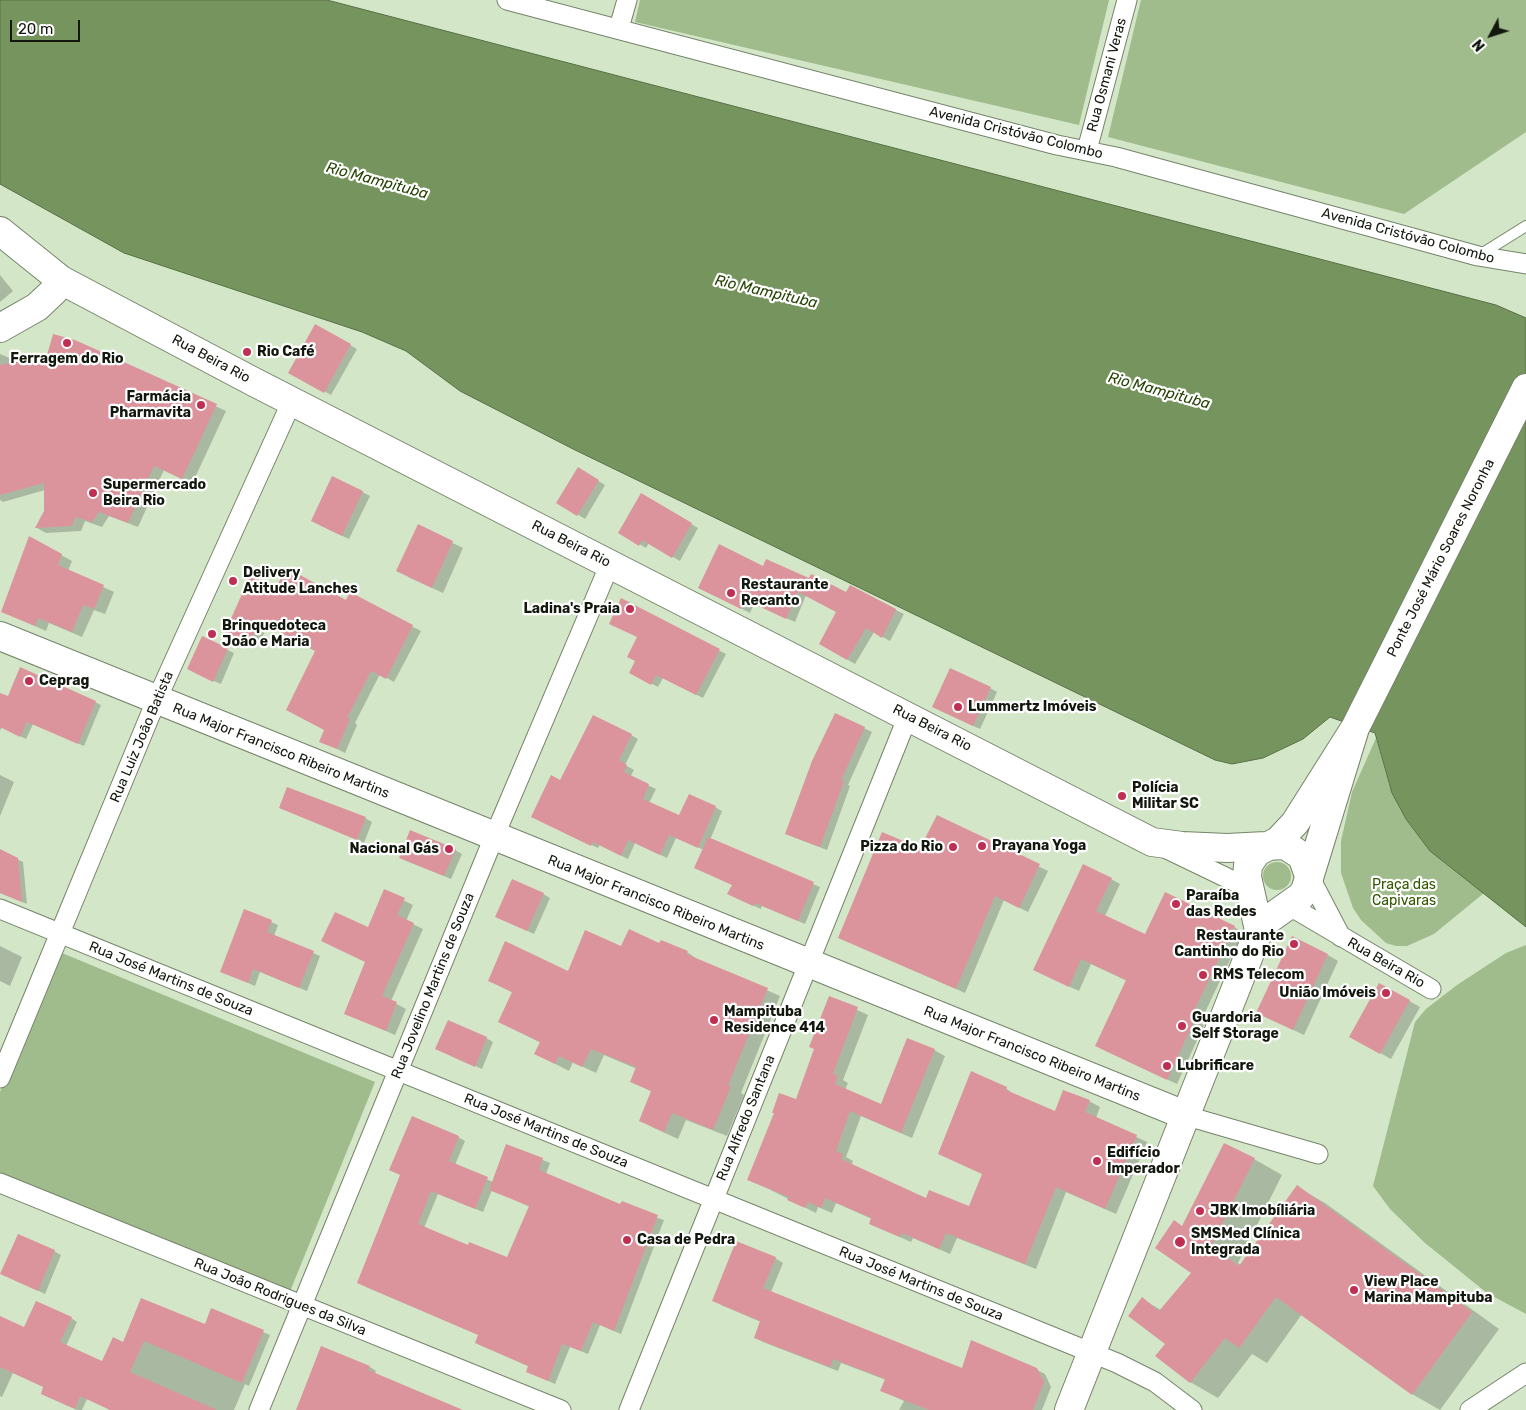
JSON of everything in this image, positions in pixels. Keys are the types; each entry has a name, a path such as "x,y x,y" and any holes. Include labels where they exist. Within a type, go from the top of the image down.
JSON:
{"main road":[{"name":"Rua Beira Rio","path":"0,232 61,280 292,401 1152,842 1182,846 1227,848 1285,845 1297,852 1306,862 1309,876"},
{"path":"0,328 37,307 54,291 61,280"},
{"name":"Ponte José Mário Soares Noronha","path":"1355,728 1526,388"},
{"name":"Rua Major Francisco Ribeiro Martins","path":"0,636 156,701 1187,1116"},
{"path":"1259,930 1247,877 1248,864 1257,852 1271,845 1295,822 1355,728"},
{"path":"1069,1410 1187,1116 1259,930 1266,921 1300,897 1305,891 1355,728"},
{"name":"Rua Beira Rio","path":"1250,889 1263,903 1276,907 1288,905"}],"street":[{"name":"Avenida Cristóvão Colombo","path":"507,0 1057,145 1087,150 1478,256 1526,264"},
{"path":"619,28 627,0"},
{"name":"Rua Osmani Veras","path":"1087,150 1127,0"},
{"name":"Rua Luiz João Batista","path":"0,1078 156,701 292,401"},
{"name":"Rua Jovelino Martins de Souza","path":"259,1410 494,837 610,564"},
{"name":"Rua Alfredo Santana","path":"628,1410 908,716"},
{"name":"Rua Beira Rio","path":"1152,842 1250,889"},
{"name":"Rua Beira Rio","path":"1309,876 1341,937"},
{"name":"Rua Beira Rio","path":"1288,905 1431,989"},
{"name":"Rua José Martins de Souza","path":"0,909 1134,1370 1155,1382 1192,1410"},
{"name":"Rua Major Francisco Ribeiro Martins","path":"1187,1116 1318,1154"},
{"name":"Rua João Rodrigues da Silva","path":"0,1183 561,1410"},
{"path":"1470,1410 1526,1373"}],"lane":[{"path":"1478,256 1526,226"}],"green space":[{"path":"640,0 1109,0 1079,125 635,22"},
{"path":"1141,0 1526,0 1526,132 1404,214 1108,137"},
{"name":"Praça das Capivaras","path":"1376,738 1389,784 1406,819 1431,851 1484,893 1434,934 1407,946 1396,946 1386,943 1361,920 1353,908 1341,873 1341,841 1352,792"},
{"path":"1277,862 1287,866 1291,876 1287,886 1277,890 1267,886 1263,876 1267,866"},
{"path":"1526,945 1526,1314 1487,1293 1425,1243 1390,1209 1373,1186 1415,1022 1426,1009 1457,985 1506,953"},
{"path":"57,951 375,1082 289,1294 0,1175 0,1092"}],"water":[{"name":"Rio Mampituba","path":"0,0 327,0 1496,305 1526,318 1526,927 1430,851 1406,819 1392,793 1375,733 1330,717 1303,739 1263,758 1232,764 1215,760 573,449 460,391 406,351 362,332 124,253 0,184"}],"building":[{"path":"315,324 351,344 324,393 288,373"},
{"path":"53,334 75,340 217,404 182,479 154,466 128,523 99,512 92,522 75,517 72,526 35,528 44,511 44,483 0,495 0,365 47,355"},
{"path":"578,467 599,480 577,516 556,503"},
{"path":"332,476 363,491 342,536 311,521"},
{"path":"641,493 692,523 672,558 642,540 639,546 618,533"},
{"path":"418,524 453,541 432,588 396,571"},
{"path":"29,536 62,554 58,565 104,585 94,609 83,605 72,632 38,618 35,626 1,612"},
{"path":"719,544 763,566 766,559 809,578 811,574 846,592 850,585 896,609 882,638 866,628 847,660 819,644 836,612 798,592 786,619 746,600 741,609 698,588"},
{"path":"287,568 346,600 350,592 413,625 386,679 371,671 347,718 350,719 337,749 319,742 324,730 286,710 315,651 259,621 250,643 225,632 250,576 276,587"},
{"path":"621,598 720,649 696,695 656,675 651,685 629,673 635,661 627,657 637,637 609,624"},
{"path":"202,636 228,648 213,682 187,669"},
{"path":"20,667 96,701 78,744 27,722 20,737 0,727 0,693 8,696"},
{"path":"950,668 991,687 973,726 932,707"},
{"path":"835,713 865,727 841,780 844,781 820,847 785,834 812,761"},
{"path":"593,715 632,734 619,760 627,765 624,772 649,784 643,799 679,815 689,794 716,806 698,848 669,835 660,855 628,840 621,856 593,842 591,846 531,817 551,775 560,780"},
{"path":"287,787 366,817 357,840 279,808"},
{"path":"937,815 1040,864 1019,908 995,896 956,989 838,938 882,832 920,848"},
{"path":"410,830 456,849 444,876 399,858"},
{"path":"708,837 814,882 798,921 755,903 753,906 727,894 732,885 694,868"},
{"path":"0,849 18,858 22,902 0,893"},
{"path":"1083,864 1112,878 1096,911 1145,934 1165,892 1235,926 1191,1017 1195,1019 1167,1080 1095,1046 1126,980 1081,959 1069,987 1033,970"},
{"path":"512,879 544,893 527,931 495,917"},
{"path":"384,889 405,898 397,915 414,923 382,996 397,1002 386,1031 344,1014 365,962 321,941 335,912 368,927"},
{"path":"244,909 272,920 267,932 314,951 299,988 253,969 248,983 220,972"},
{"path":"629,929 659,943 661,940 688,951 686,954 768,988 728,1085 731,1086 713,1130 672,1113 664,1132 639,1121 651,1091 630,1082 636,1067 591,1049 582,1067 559,1056 555,1064 534,1054 540,1042 498,1022 512,992 488,981 505,941 568,971 585,930 621,946"},
{"path":"1292,936 1328,954 1293,1030 1256,1013"},
{"path":"1379,983 1410,1000 1380,1054 1349,1037"},
{"path":"829,996 858,1007 833,1074 838,1076 835,1084 881,1104 907,1038 935,1049 901,1133 850,1111 836,1151 843,1154 841,1159 926,1198 929,1190 969,1206 982,1174 938,1154 971,1071 1007,1087 1006,1090 1055,1111 1063,1090 1090,1100 1085,1112 1137,1135 1105,1209 1056,1187 1025,1264 946,1233 939,1249 902,1233 900,1237 869,1224 871,1218 825,1198 821,1208 808,1202 805,1208 787,1200 789,1197 747,1180 774,1113 772,1113 779,1093 796,1099 814,1049 809,1047"},
{"path":"448,1020 487,1037 475,1067 435,1049"},
{"path":"412,1116 459,1136 449,1161 488,1177 475,1209 431,1191 418,1224 468,1245 469,1242 507,1257 529,1206 489,1190 506,1144 543,1158 539,1170 620,1204 622,1201 658,1215 614,1331 593,1322 581,1351 562,1344 548,1381 526,1372 528,1366 475,1343 478,1335 357,1283 400,1175 389,1170"},
{"name":"View Place Marina Mampituba","path":"1224,1143 1255,1158 1211,1246 1239,1266 1297,1185 1472,1312 1412,1395 1276,1297 1239,1348 1225,1338 1190,1383 1155,1356 1165,1344 1128,1316 1142,1297 1159,1311 1191,1273 1155,1248 1174,1220 1182,1226"},
{"path":"18,1234 55,1250 38,1291 0,1274"},
{"path":"736,1241 776,1257 763,1288 962,1368 971,1340 1037,1368 1044,1382 1033,1410 929,1410 880,1391 885,1379 833,1359 830,1367 754,1338 760,1321 712,1301"},
{"path":"141,1298 205,1324 211,1308 264,1330 242,1383 144,1341 130,1372 217,1410 110,1410 80,1396 75,1409 41,1394 43,1387 0,1367 0,1316 24,1327 36,1301 72,1317 60,1342 102,1361 113,1337 123,1342"},
{"path":"321,1346 370,1366 368,1370 463,1410 296,1410"}],"place":[{"name":"Ferragem do Rio","path":"67,343"},
{"name":"Rio Café","path":"247,352"},
{"name":"Farmácia Pharmavita","path":"201,405"},
{"name":"Supermercado Beira Rio","path":"93,493"},
{"name":"Delivery Atitude Lanches","path":"233,581"},
{"name":"Restaurante Recanto","path":"731,593"},
{"name":"Ladina's Praia","path":"630,609"},
{"name":"Brinquedoteca João e Maria","path":"212,634"},
{"name":"Ceprag","path":"29,681"},
{"name":"Lummertz Imóveis","path":"958,707"},
{"name":"Polícia Militar SC","path":"1122,796"},
{"name":"Prayana Yoga","path":"982,846"},
{"name":"Pizza do Rio","path":"953,847"},
{"name":"Nacional Gás","path":"449,849"},
{"name":"Paraíba das Redes","path":"1176,904"},
{"name":"Restaurante Cantinho do Rio","path":"1294,944"},
{"name":"RMS Telecom","path":"1203,975"},
{"name":"União Imóveis","path":"1386,993"},
{"name":"Mampituba Residence 414","path":"714,1020"},
{"name":"Guardoria Self Storage","path":"1182,1026"},
{"name":"Lubrificare","path":"1167,1066"},
{"name":"Edifício Imperador","path":"1097,1161"},
{"name":"JBK Imobíliária","path":"1200,1211"},
{"name":"Casa de Pedra","path":"627,1240"},
{"name":"SMSMed Clínica Integrada","path":"1180,1242"},
{"name":"View Place Marina Mampituba","path":"1354,1290"}]}
